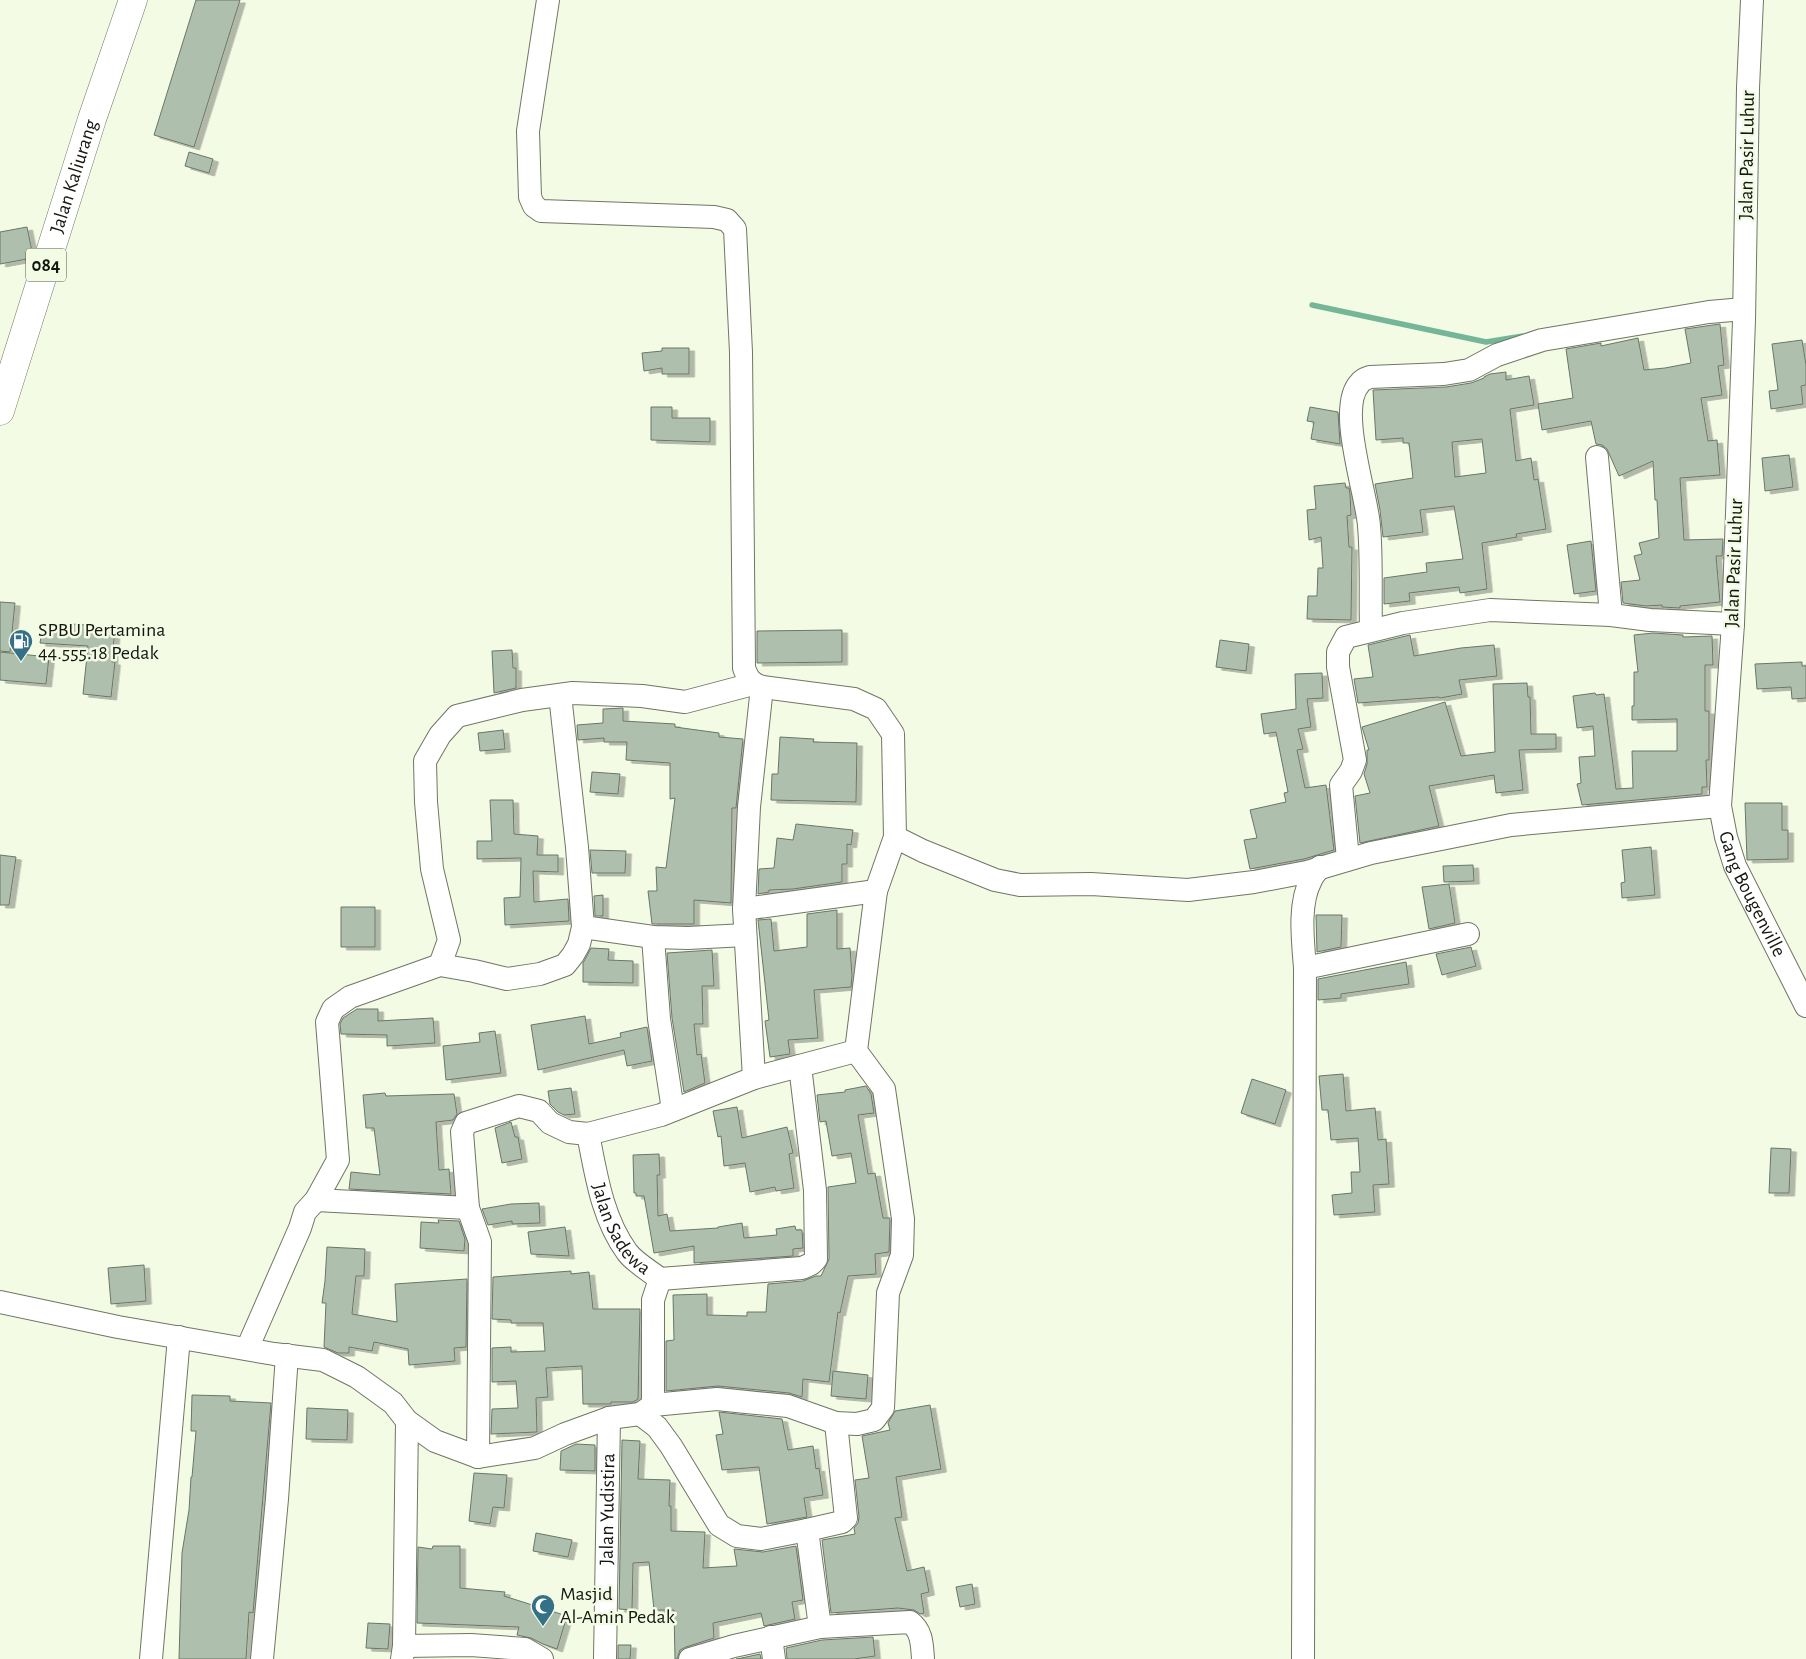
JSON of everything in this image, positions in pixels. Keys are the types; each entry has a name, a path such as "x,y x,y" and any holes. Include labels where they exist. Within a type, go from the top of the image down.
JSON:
{"main road":[{"name":"Jalan Kaliurang","path":"0,411 92,120 133,0"}],"street":[{"path":"548,0 528,131 530,197 534,206 541,211 714,217 727,220 735,229 741,352 744,668 749,679 758,685"},
{"name":"Jalan Pasir Luhur","path":"1720,806 1733,624 1744,315 1748,88 1752,0"},
{"path":"1371,630 1369,524 1351,430 1351,408 1360,382 1370,377 1444,374 1469,370 1497,355 1542,340 1709,312 1744,315"},
{"path":"1597,457 1611,615"},
{"path":"1348,859 1341,785 1351,771 1355,760 1338,667 1338,652 1346,637 1403,623 1490,610 1611,615 1650,620 1733,624"},
{"path":"754,1078 744,909 758,685"},
{"path":"0,1302 118,1327 323,1360 356,1377 393,1403 407,1421 435,1441 478,1457 535,1448 565,1434 609,1418 646,1409 717,1399 788,1406 836,1423 857,1424 874,1420 884,1408 888,1293 902,1255 903,1219 884,1089 856,1051 876,890 895,837 894,734 876,709 854,699 758,685 685,702 642,696 573,693 522,700 457,716 440,735 426,761 426,802 432,869 449,940 446,953 440,965"},
{"path":"247,1349 300,1228 305,1212 316,1200 338,1160 327,1022 333,1009 350,997 440,965 474,971 506,980 540,974 565,965 573,956 583,927 577,847 560,695"},
{"path":"895,837 923,851 995,880 1020,885 1091,884 1188,890 1254,882 1306,872 1371,853 1511,825 1720,806"},
{"name":"Gang Bougenville","path":"1720,806 1726,837 1735,866 1806,1006"},
{"path":"1303,1659 1305,968 1302,930 1306,892 1311,879 1320,867"},
{"path":"744,909 876,890"},
{"path":"583,927 653,937 688,938 745,935"},
{"path":"1305,968 1468,934"},
{"path":"653,937 659,1019 673,1110"},
{"path":"478,1457 480,1242 468,1208 462,1132 466,1124 519,1106 539,1111 550,1123 568,1132 588,1134 661,1115 754,1078 856,1051"},
{"path":"660,1279 802,1268 811,1264 816,1258 815,1190 800,1066"},
{"name":"Jalan Sadewa","path":"588,1134 607,1218 627,1253 660,1279 653,1300 646,1409"},
{"path":"316,1200 468,1208"},
{"path":"151,1659 179,1337"},
{"path":"262,1659 277,1499 287,1355"},
{"path":"646,1409 719,1525 737,1536 762,1539 842,1522 846,1518 836,1423"},
{"name":"Jalan Yudistira","path":"605,1659 609,1418"},
{"path":"407,1421 403,1652 471,1645 525,1649 542,1659"},
{"path":"807,1530 820,1628"},
{"path":"690,1659 771,1637 820,1628 910,1622 917,1628 921,1636 923,1659"},
{"path":"771,1637 774,1659"}],"building":[{"path":"196,0 240,0 194,147 154,135"},
{"path":"189,152 213,159 209,173 185,166"},
{"path":"27,227 32,258 0,264 0,232"},
{"path":"1720,324 1724,365 1718,366 1722,395 1701,398 1708,441 1717,440 1720,475 1680,478 1684,540 1723,539 1722,556 1716,556 1720,602 1680,606 1680,608 1623,603 1621,582 1640,580 1634,556 1642,554 1639,543 1659,538 1653,461 1619,476 1607,449 1602,445 1596,444 1591,421 1542,430 1538,404 1573,398 1566,349 1601,343 1601,346 1638,338 1644,370 1665,368 1691,363 1685,329"},
{"path":"1802,340 1806,365 1806,385 1801,386 1803,404 1771,409 1769,391 1778,390 1772,344"},
{"path":"662,348 689,348 689,374 662,374 662,368 644,371 642,353 662,351"},
{"path":"1506,372 1506,380 1529,376 1534,405 1510,409 1516,461 1531,458 1534,480 1538,479 1546,529 1516,534 1517,537 1482,543 1487,589 1460,593 1459,587 1409,593 1410,601 1384,604 1384,578 1427,572 1426,563 1463,559 1454,506 1420,510 1423,532 1383,537 1375,484 1413,478 1409,443 1403,443 1403,438 1376,440 1373,390 1446,387 1471,383 1490,374","holes":["1482,439 1486,473 1455,477 1452,442"]},
{"path":"651,407 672,407 672,418 710,418 710,442 651,440"},
{"path":"1310,407 1338,412 1340,444 1311,439 1314,422 1307,421"},
{"path":"1789,455 1793,487 1765,491 1762,458"},
{"path":"1345,483 1346,488 1349,488 1351,515 1347,516 1349,547 1352,547 1351,620 1307,619 1308,596 1317,596 1318,568 1323,568 1321,537 1309,540 1307,510 1316,509 1314,486"},
{"path":"1591,541 1596,591 1574,594 1567,545"},
{"path":"0,602 15,603 10,652 0,651"},
{"path":"72,624 115,627 112,662 115,662 111,697 83,694 88,646 40,643 43,625 72,629"},
{"path":"842,630 842,662 757,663 757,631"},
{"path":"1653,633 1683,635 1683,637 1712,636 1713,665 1705,665 1705,711 1709,711 1709,760 1706,760 1707,787 1702,787 1702,794 1582,805 1577,784 1581,783 1579,757 1595,756 1593,726 1577,728 1573,696 1595,693 1596,695 1604,694 1616,789 1633,788 1632,751 1677,751 1677,719 1632,720 1634,672 1638,672 1634,635"},
{"path":"1410,635 1414,656 1461,648 1494,645 1497,676 1459,680 1462,694 1440,698 1358,703 1354,679 1373,677 1368,645"},
{"path":"1220,640 1249,644 1246,671 1216,667"},
{"path":"512,650 513,668 516,668 516,688 494,693 492,651"},
{"path":"0,652 49,657 46,684 0,680"},
{"path":"1802,662 1802,666 1806,666 1806,698 1792,699 1791,687 1757,689 1755,664"},
{"path":"1322,673 1323,698 1307,699 1311,727 1298,729 1303,749 1297,750 1305,788 1326,785 1334,850 1304,859 1250,869 1244,840 1257,838 1250,810 1286,802 1284,793 1288,792 1276,732 1264,734 1261,714 1296,709 1295,674"},
{"path":"1527,683 1528,697 1530,697 1531,734 1556,734 1556,749 1519,750 1523,790 1496,793 1494,775 1429,786 1439,826 1360,843 1355,796 1370,793 1364,774 1367,764 1367,750 1369,750 1362,727 1445,702 1461,756 1495,752 1493,684"},
{"path":"623,708 623,721 675,724 675,727 719,733 719,737 743,739 736,808 732,808 731,903 694,900 694,924 652,924 648,891 657,891 656,867 666,868 675,798 670,799 670,763 626,760 627,742 604,742 604,738 578,740 577,725 603,723 603,709"},
{"path":"503,730 505,749 480,751 478,733"},
{"path":"780,737 814,739 813,742 857,743 856,802 771,800 772,774 778,774"},
{"path":"592,772 620,774 618,794 590,792"},
{"path":"490,800 513,800 514,834 538,836 537,855 558,855 558,872 533,871 534,902 568,899 569,921 505,925 504,898 520,897 521,858 477,859 477,841 492,841"},
{"path":"1745,803 1782,803 1782,830 1788,830 1788,859 1747,860"},
{"path":"796,824 853,830 851,845 847,844 847,864 842,864 842,882 793,889 769,890 769,892 758,894 759,869 774,868 777,838 793,840"},
{"path":"1651,847 1655,895 1622,898 1621,883 1625,882 1622,850"},
{"path":"590,850 626,851 625,873 592,873"},
{"path":"0,855 16,857 9,905 0,905"},
{"path":"1473,865 1474,881 1444,882 1443,866"},
{"path":"1449,884 1455,923 1429,929 1422,887"},
{"path":"603,895 603,916 595,916 594,896"},
{"path":"341,907 375,907 375,947 341,947"},
{"path":"837,910 837,949 850,948 851,987 814,990 818,1038 788,1040 790,1054 770,1057 765,1021 769,1020 758,920 771,919 774,951 807,947 807,914"},
{"path":"1316,915 1342,915 1341,947 1317,952"},
{"path":"1471,947 1476,966 1442,975 1436,954"},
{"path":"591,948 609,949 608,960 633,961 633,983 583,982 583,963"},
{"path":"712,950 714,986 702,986 703,1024 694,1024 697,1055 701,1054 705,1083 684,1092 672,1018 667,953"},
{"path":"1406,962 1409,984 1341,994 1341,998 1318,1000 1318,979"},
{"path":"357,1009 378,1009 378,1021 433,1018 435,1043 387,1046 387,1035 341,1034 340,1024 343,1018"},
{"path":"585,1016 589,1044 621,1037 620,1033 647,1027 652,1061 627,1066 624,1050 538,1070 531,1025"},
{"path":"495,1031 501,1073 446,1080 443,1046 480,1042 479,1033"},
{"path":"1343,1074 1346,1111 1375,1108 1378,1140 1386,1139 1389,1184 1373,1185 1375,1212 1334,1215 1332,1195 1352,1193 1351,1172 1360,1172 1358,1138 1331,1140 1328,1110 1322,1110 1319,1076"},
{"path":"1252,1079 1286,1090 1275,1124 1241,1113"},
{"path":"866,1086 871,1094 874,1113 858,1115 868,1174 875,1173 883,1218 890,1218 889,1252 875,1254 876,1274 848,1276 840,1313 838,1312 829,1382 803,1379 802,1397 789,1393 718,1386 666,1391 666,1341 674,1340 673,1295 707,1294 707,1315 747,1316 747,1312 766,1312 768,1284 803,1281 821,1276 829,1259 828,1187 856,1183 851,1153 832,1156 826,1121 820,1122 817,1095 845,1092 845,1090"},
{"path":"571,1088 575,1114 564,1115 550,1104 548,1091"},
{"path":"385,1093 386,1096 454,1094 457,1114 453,1120 436,1122 439,1170 449,1169 451,1194 349,1189 351,1172 380,1175 374,1128 366,1128 363,1095"},
{"path":"737,1107 742,1138 787,1127 793,1153 789,1154 794,1188 776,1191 775,1187 750,1192 745,1163 724,1166 721,1136 718,1137 713,1111"},
{"path":"511,1122 515,1137 518,1137 522,1159 502,1163 495,1128"},
{"path":"1771,1148 1791,1149 1789,1193 1769,1193"},
{"path":"659,1154 660,1175 657,1175 658,1216 667,1214 670,1231 718,1228 742,1223 744,1238 777,1235 776,1229 795,1226 796,1230 802,1230 803,1248 793,1249 793,1256 694,1263 694,1246 654,1253 644,1196 636,1196 636,1193 634,1193 633,1155"},
{"path":"539,1203 540,1223 512,1224 512,1221 488,1225 482,1209 511,1204"},
{"path":"438,1220 459,1221 465,1239 464,1251 420,1248 421,1222 439,1223"},
{"path":"565,1227 569,1256 531,1254 528,1232"},
{"path":"327,1247 365,1249 364,1276 356,1276 352,1314 397,1322 395,1284 467,1279 466,1347 454,1348 455,1361 409,1365 408,1349 374,1342 372,1351 349,1347 349,1353 338,1353 324,1347 326,1303 322,1303"},
{"path":"144,1265 146,1301 111,1304 108,1268"},
{"path":"571,1271 571,1274 589,1272 593,1309 640,1309 638,1399 633,1402 611,1402 611,1404 583,1404 582,1366 546,1368 548,1397 536,1398 537,1432 491,1434 492,1409 518,1408 516,1381 492,1382 492,1348 511,1347 511,1352 545,1351 543,1323 511,1323 511,1320 492,1319 493,1277"},
{"path":"833,1371 868,1375 866,1399 831,1396"},
{"path":"192,1395 230,1396 230,1401 271,1403 253,1613 249,1612 246,1659 179,1659 182,1553 189,1510 196,1431 191,1431"},
{"path":"930,1405 941,1469 896,1477 902,1517 895,1518 907,1571 924,1567 929,1592 921,1594 924,1613 920,1614 914,1610 898,1608 831,1613 822,1540 855,1534 854,1528 858,1523 859,1517 855,1480 869,1478 862,1436 890,1430 888,1423 895,1411"},
{"path":"307,1408 348,1410 347,1440 306,1439"},
{"path":"719,1412 782,1419 788,1450 813,1446 816,1469 819,1468 823,1495 804,1498 807,1517 767,1524 759,1467 722,1470 716,1435 723,1434"},
{"path":"622,1440 640,1441 638,1479 670,1480 669,1506 671,1506 671,1531 705,1532 703,1568 737,1566 734,1549 763,1552 796,1546 803,1600 792,1602 795,1619 764,1626 761,1613 713,1623 714,1638 680,1650 677,1659 675,1659 674,1610 654,1610 649,1562 633,1563 632,1610 619,1609"},
{"path":"576,1444 595,1445 595,1471 560,1470 561,1451"},
{"path":"474,1473 507,1475 504,1508 493,1507 490,1524 469,1521"},
{"path":"536,1533 572,1540 568,1557 533,1551"},
{"path":"433,1546 460,1546 460,1588 505,1592 504,1596 567,1616 557,1649 531,1638 517,1635 519,1627 417,1623 418,1547 432,1549"},
{"path":"972,1584 975,1604 960,1607 956,1587"},
{"path":"368,1623 390,1624 388,1649 366,1648"},
{"path":"873,1637 875,1656 854,1659 787,1659 786,1648 822,1640"},
{"path":"618,1645 631,1645 630,1659 618,1659"},
{"path":"760,1654 761,1659 737,1659"}],"waterway":[{"path":"1312,305 1486,342 1523,336"}],"place":[{"name":"SPBU Pertamina 44.555.18 Pedak","path":"21,662"},
{"name":"Masjid Al-Amin Pedak","path":"543,1627"}]}
